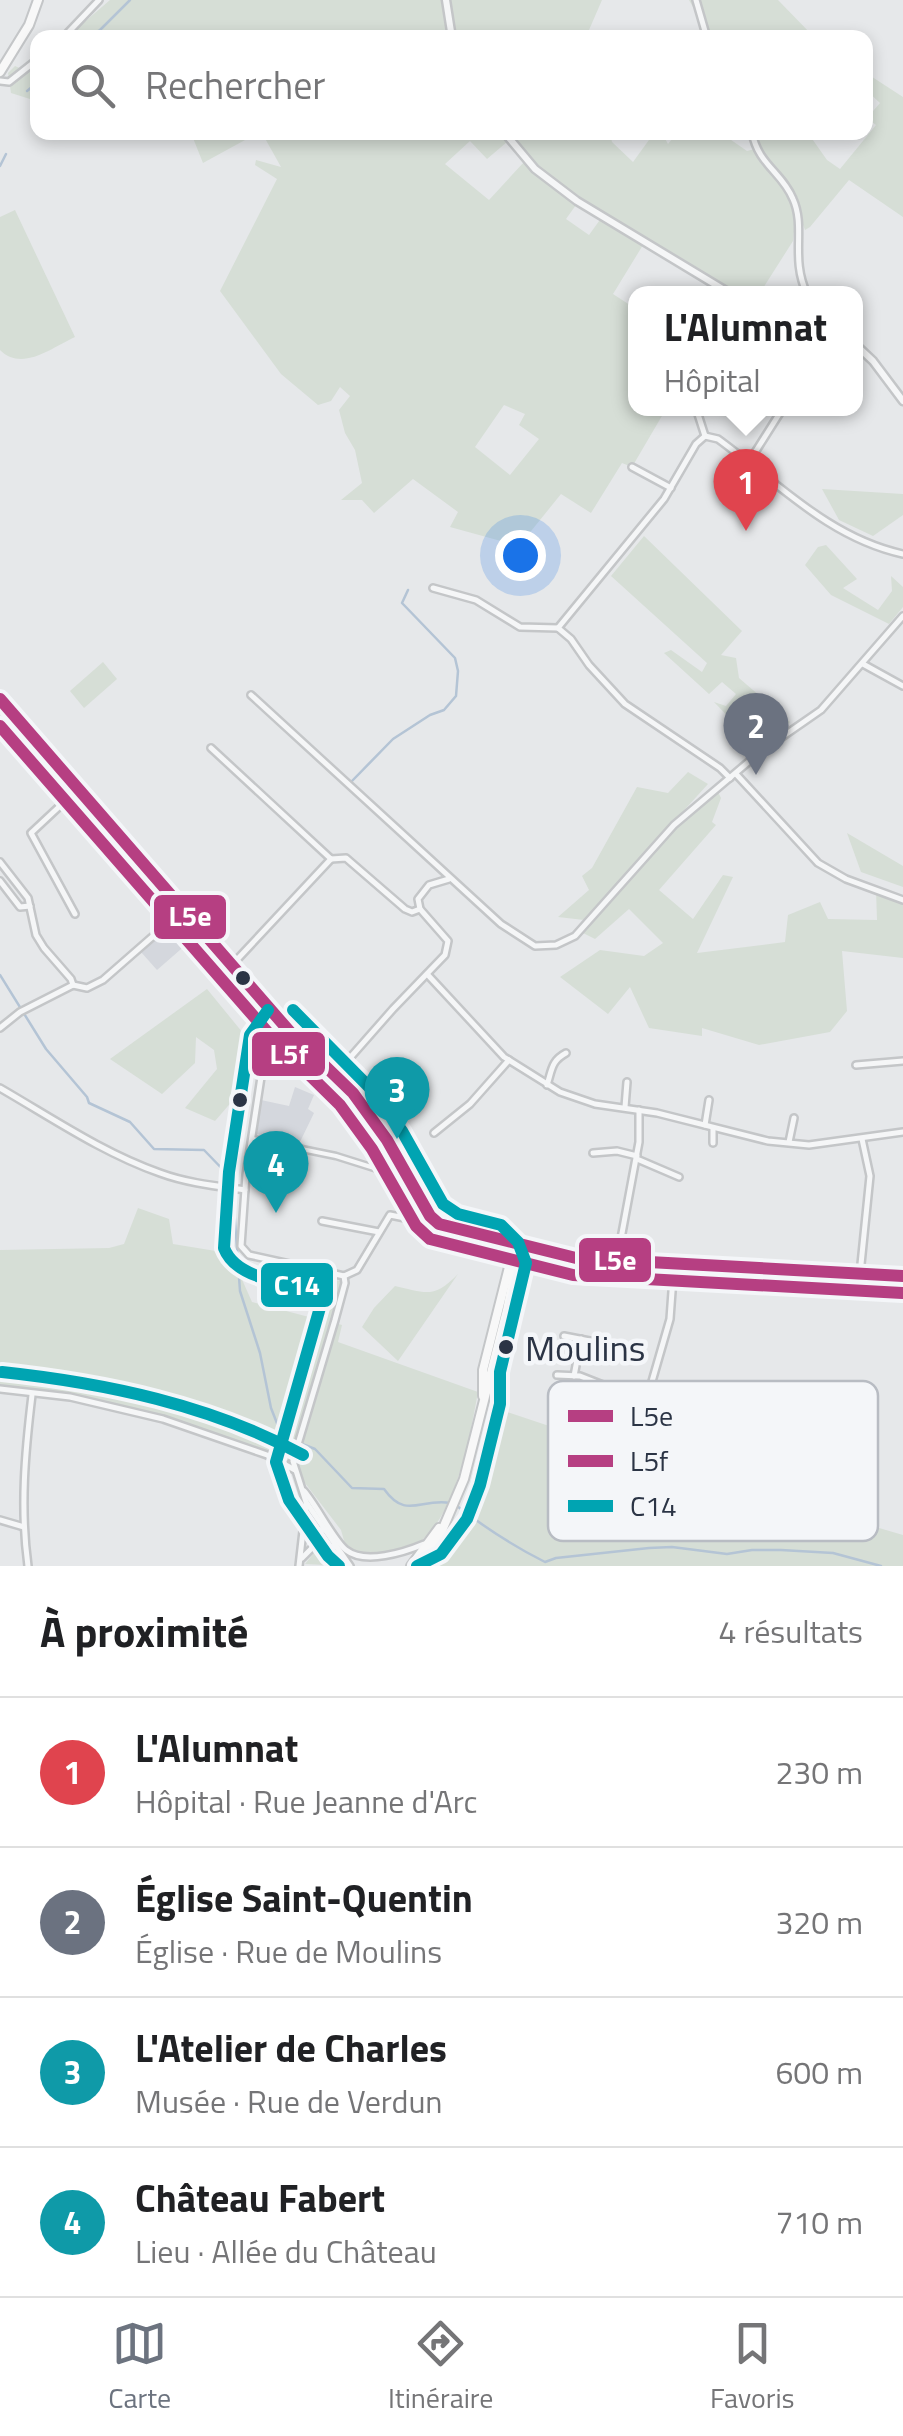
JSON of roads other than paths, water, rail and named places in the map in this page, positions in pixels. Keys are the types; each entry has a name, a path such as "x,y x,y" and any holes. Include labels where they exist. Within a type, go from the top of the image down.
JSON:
{"main road":[{"path":"0,72 22,37 38,0"},
{"path":"0,699 281,1022 361,1103 430,1216 452,1230 519,1250 617,1262 903,1276"},
{"path":"491,1239 503,1250 513,1269"},
{"path":"421,1566 438,1540 464,1479 483,1400 483,1370 519,1250"},
{"path":"513,1269 540,1251"},
{"path":"411,1566 446,1521"}],"street":[{"path":"71,30 99,0"},
{"path":"446,0 451,30"},
{"path":"696,0 706,30"},
{"path":"0,81 9,82 30,65"},
{"path":"511,140 536,169 576,201 718,286"},
{"path":"754,140 758,154 796,204 797,260 805,286"},
{"path":"863,352 903,402"},
{"path":"699,416 705,436"},
{"path":"749,462 778,416"},
{"path":"705,436 718,439 831,527 903,554"},
{"path":"558,628 671,488 696,444 705,436"},
{"path":"632,467 671,488"},
{"path":"433,588 476,600 520,627 558,628 625,704 733,776 818,864 903,900"},
{"path":"334,1076 445,956 449,946 446,937 420,909 418,899 429,885 448,879 455,881 496,920 536,946 556,945 580,931 674,825 759,753 821,710 903,616"},
{"path":"863,664 903,686"},
{"path":"252,695 444,870 448,879"},
{"path":"211,748 331,859"},
{"path":"74,914 30,833 78,790"},
{"path":"232,965 331,859 346,858 405,909 420,909"},
{"path":"0,862 30,906 36,934 73,985"},
{"path":"0,880 20,907 30,906"},
{"path":"0,1028 20,1012 73,985 86,988 103,980 183,910"},
{"path":"427,974 509,1060 547,1085 595,1104 638,1110 768,1142 810,1145 903,1132"},
{"path":"281,1022 266,1038 245,1190 242,1246 246,1253 344,1276 358,1270 386,1218 395,1214 415,1220 430,1216"},
{"path":"547,1085 550,1068 566,1053"},
{"path":"434,1134 470,1104 509,1060"},
{"path":"856,1064 903,1061"},
{"path":"625,1108 626,1082"},
{"path":"0,1088 91,1141 159,1173 184,1181 245,1190"},
{"path":"705,1126 709,1100"},
{"path":"617,1262 637,1158 638,1110"},
{"path":"789,1142 794,1118"},
{"path":"713,1128 713,1143"},
{"path":"252,1139 390,1172 403,1168"},
{"path":"860,1274 870,1176 862,1139"},
{"path":"283,1179 300,1148"},
{"path":"593,1154 616,1151 680,1176"},
{"path":"322,1221 379,1232"},
{"path":"652,1381 670,1319 674,1264"},
{"path":"344,1276 335,1320 294,1449 295,1470 304,1491 350,1566"},
{"path":"564,1336 600,1343"},
{"path":"574,1376 581,1339"},
{"path":"556,1375 588,1381"},
{"path":"0,1389 70,1397 163,1419 266,1455 295,1470"},
{"path":"28,1566 24,1460 32,1395"},
{"path":"299,1563 305,1534 304,1491"},
{"path":"306,1502 342,1546 358,1556 401,1552 427,1543"},
{"path":"0,1520 24,1527"},
{"path":"305,1534 327,1528"},
{"path":"299,1563 323,1540 327,1528"},
{"path":"316,1544 337,1548"}],"waterway":[{"path":"100,30 130,0"},
{"path":"0,166 6,154"},
{"path":"352,781 393,739 444,710 456,696 455,658 402,603 408,590"},
{"path":"0,975 46,1049 89,1103 130,1122 154,1149 204,1150 232,1179 233,1186"},
{"path":"233,1192 240,1291 282,1436 315,1449 352,1488 384,1489 399,1504 407,1506 450,1503"},
{"path":"457,1506 545,1562 672,1547 727,1554 752,1550 833,1553 881,1566"}],"place":[{"name":"L'Alumnat","path":"746,531"},
{"name":"Église Saint-Quentin","path":"756,775"},
{"name":"L'Atelier de Charles","path":"397,1139"},
{"name":"Château Fabert","path":"276,1213"},
{"name":"Moulins","path":"506,1347"}]}
